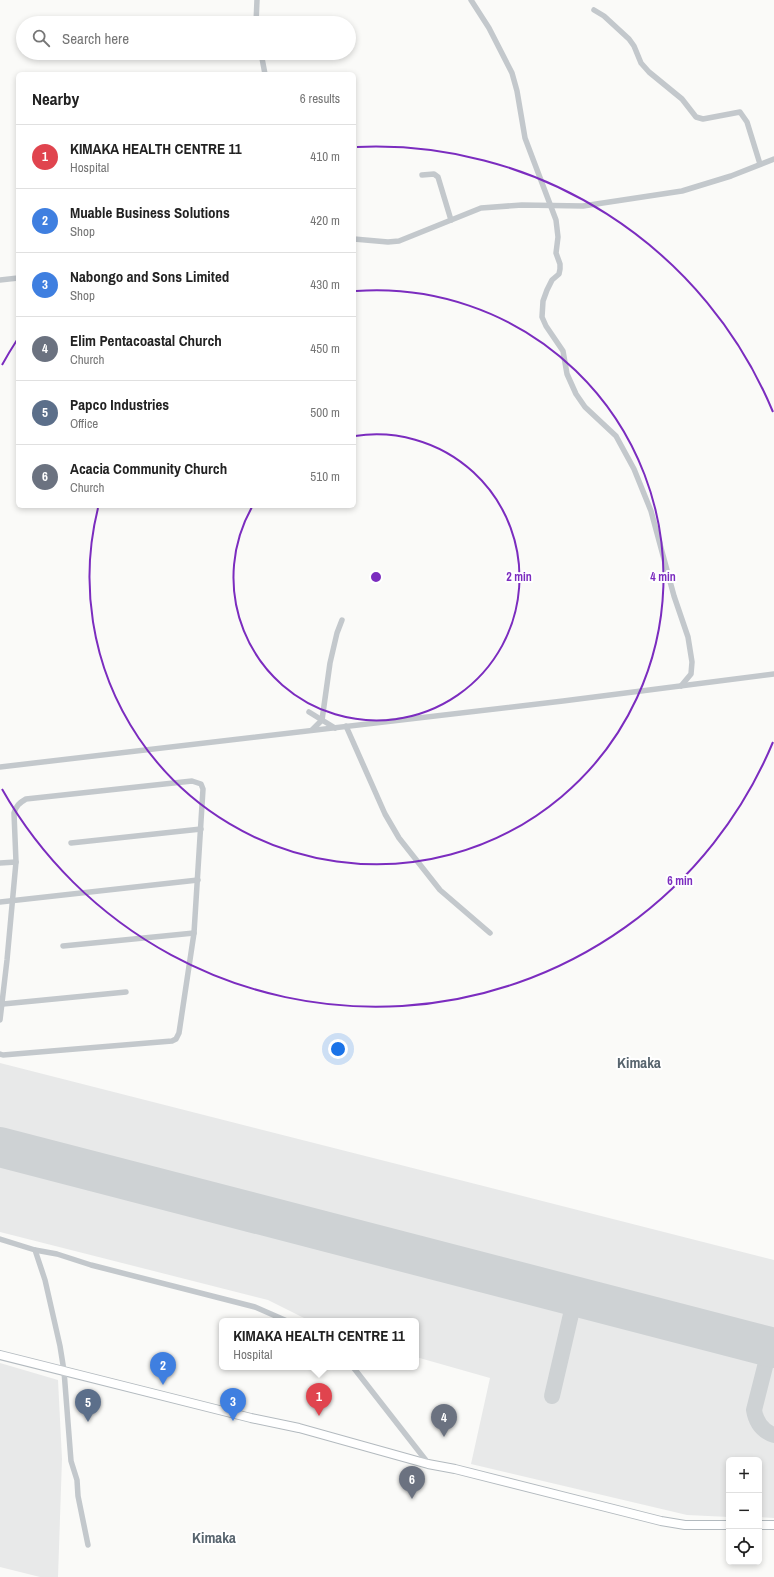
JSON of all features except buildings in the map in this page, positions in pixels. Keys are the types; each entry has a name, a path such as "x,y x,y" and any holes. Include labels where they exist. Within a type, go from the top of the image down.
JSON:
{"main road":[{"path":"0,1355 251,1418 298,1428 428,1464 455,1469 661,1522 685,1525 726,1525"},
{"path":"762,1525 774,1525"}],"street":[{"path":"256,16 257,0"},
{"path":"471,0 489,28 512,73 517,91 525,138 552,206 556,220 558,236 556,253 560,264 560,269 559,274 552,280 547,290 543,301 542,317 546,326 563,351 567,374 576,394 585,407 616,436 634,468 651,511 674,596 688,637 692,662 691,674 681,686"},
{"path":"594,10 604,16 629,39 634,46 641,63 649,72 682,99 696,117 703,119 740,112 747,122 760,164"},
{"path":"262,60 265,72"},
{"path":"356,239 388,242 399,241 481,208 522,205 583,206 682,191 731,176 774,159"},
{"path":"422,175 434,174 438,177 451,220"},
{"path":"0,280 16,278"},
{"path":"312,730 322,720 330,663 342,620"},
{"path":"0,767 335,728 774,674"},
{"path":"309,712 335,728"},
{"path":"346,726 385,814 399,838 440,890 490,933"},
{"path":"0,1020 3,1004 16,862 14,813 20,802 26,799 192,781 201,784 203,789 194,933 179,1033 176,1039 172,1041 3,1055 0,1054"},
{"path":"71,843 200,829"},
{"path":"0,863 16,862"},
{"path":"0,902 198,880"},
{"path":"63,946 194,933"},
{"path":"0,960 7,960"},
{"path":"3,1004 126,992"},
{"path":"0,1239 35,1250 57,1254 91,1265 255,1307 280,1318"},
{"path":"35,1250 45,1280 56,1324 64,1371 71,1461 77,1480 78,1496 88,1545"},
{"path":"355,1370 428,1464"}],"shaded area":[{"path":"0,1063 774,1260 774,1518 762,1517 762,1457 726,1457 726,1517 687,1515 471,1464 490,1378 419,1358 419,1318 304,1318 268,1300 0,1232"},
{"path":"0,1363 58,1380 62,1459 58,1577 40,1577 0,1567"}],"taxiway":[{"path":"552,1396 575,1297"},
{"path":"770,1347 754,1410 760,1426 774,1435"}],"runway":[{"path":"0,1147 774,1348"}],"place":[{"name":"Muable Business Solutions","path":"163,1385"},
{"name":"KIMAKA HEALTH CENTRE 11","path":"319,1416"},
{"name":"Nabongo and Sons Limited","path":"233,1421"},
{"name":"Papco Industries","path":"88,1422"},
{"name":"Elim Pentacoastal Church","path":"444,1437"},
{"name":"Acacia Community Church","path":"412,1499"}],"district":[{"name":"Kimaka","path":"639,1062"},
{"name":"Kimaka","path":"214,1537"}]}
